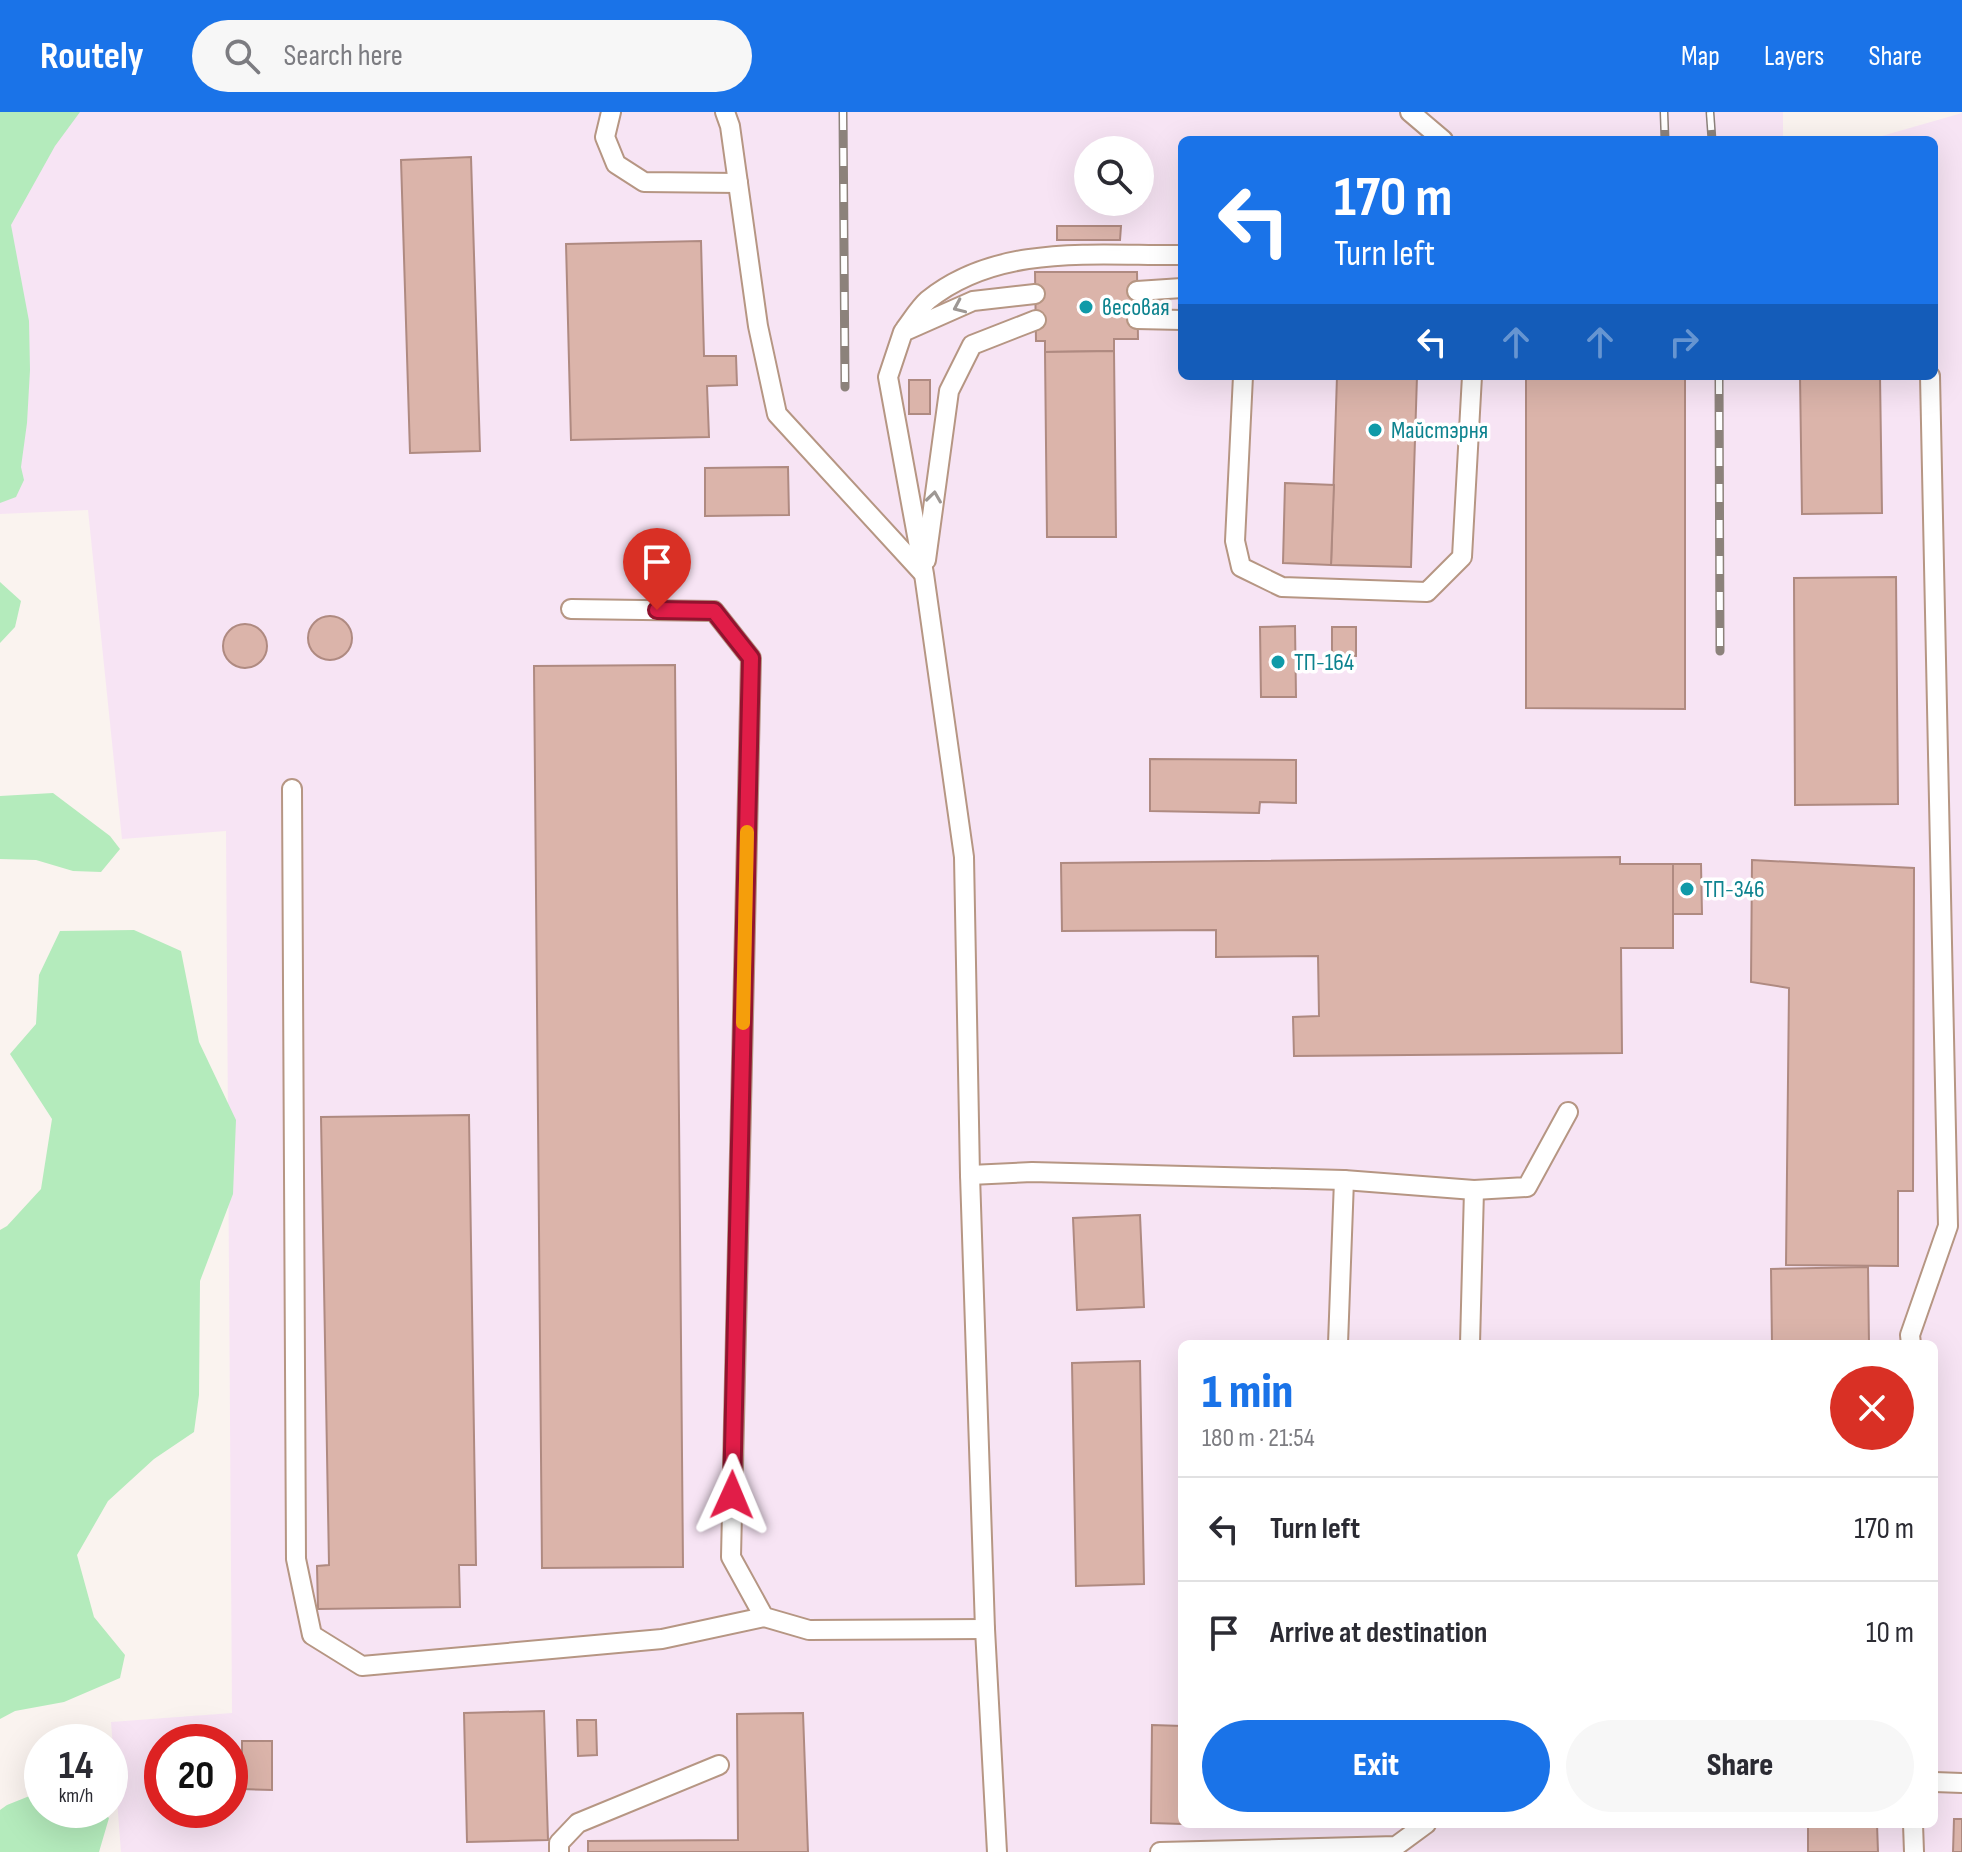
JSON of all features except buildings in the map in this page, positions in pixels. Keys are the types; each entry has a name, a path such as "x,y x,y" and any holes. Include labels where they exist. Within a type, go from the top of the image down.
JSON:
{"lane":[{"path":"611,112 605,137 616,164 644,182 738,183"},
{"path":"725,112 758,326 777,414 924,574"},
{"path":"1410,112 1438,136"},
{"path":"997,1852 985,1629 970,1175 964,857 924,574 888,377 903,332 926,301 973,272 1032,256 1178,255"},
{"path":"1137,291 1178,288"},
{"path":"903,332 973,301 1035,294"},
{"path":"1137,319 1178,320"},
{"path":"924,574 949,391 972,345 1036,320"},
{"path":"1243,380 1235,541 1241,567 1282,587 1427,592 1462,557 1472,380"},
{"path":"1911,1340 1955,1226 1930,380"},
{"path":"571,609 714,611 751,658 731,1557 764,1617"},
{"path":"292,789 296,1559 312,1635 362,1666 662,1639 764,1617 809,1630 985,1629"},
{"path":"970,1175 1032,1172 1344,1180 1474,1190 1527,1187 1568,1112"},
{"path":"1338,1340 1344,1180"},
{"path":"1470,1340 1474,1190"},
{"path":"559,1852 559,1843 578,1823 719,1765"},
{"path":"1938,1782 1962,1783"},
{"path":"1160,1852 1396,1846 1421,1828"},
{"path":"1913,1828 1914,1852"}],"shaded area":[{"path":"0,112 1783,112 1783,136 1178,136 1178,380 1938,380 1938,136 1882,136 1962,113 1962,1852 121,1852 119,1828 128,1828 128,1724 111,1722 232,1713 226,831 122,839 88,510 0,514"}],"green space":[{"path":"0,112 80,112 55,146 11,225 29,321 30,370 21,467 24,480 16,497 0,503"},
{"path":"0,582 21,601 15,627 0,643"},
{"path":"53,793 110,836 120,849 101,872 73,871 36,860 0,859 0,796"},
{"path":"134,930 181,951 199,1042 236,1120 233,1194 200,1281 199,1395 194,1432 154,1459 108,1501 77,1555 94,1617 125,1655 120,1678 64,1702 15,1711 0,1719 0,1230 41,1189 52,1119 10,1054 36,1024 39,975 60,931"},
{"path":"24,1798 24,1828 106,1828 99,1852 0,1852 0,1810"}],"railway":[{"path":"843,112 845,387"},
{"path":"1664,112 1665,136"},
{"path":"1710,112 1712,136"},
{"path":"1719,380 1720,651"}],"slow traffic":[{"path":"743,1023 747,832"}],"place":[{"name":"весовая","path":"1086,307"},
{"name":"Майстэрня","path":"1375,430"},
{"name":"ТП-164","path":"1278,662"},
{"name":"ТП-346","path":"1687,889"}],"route":[{"path":"657,610 714,611 751,658 732,1495"}]}
